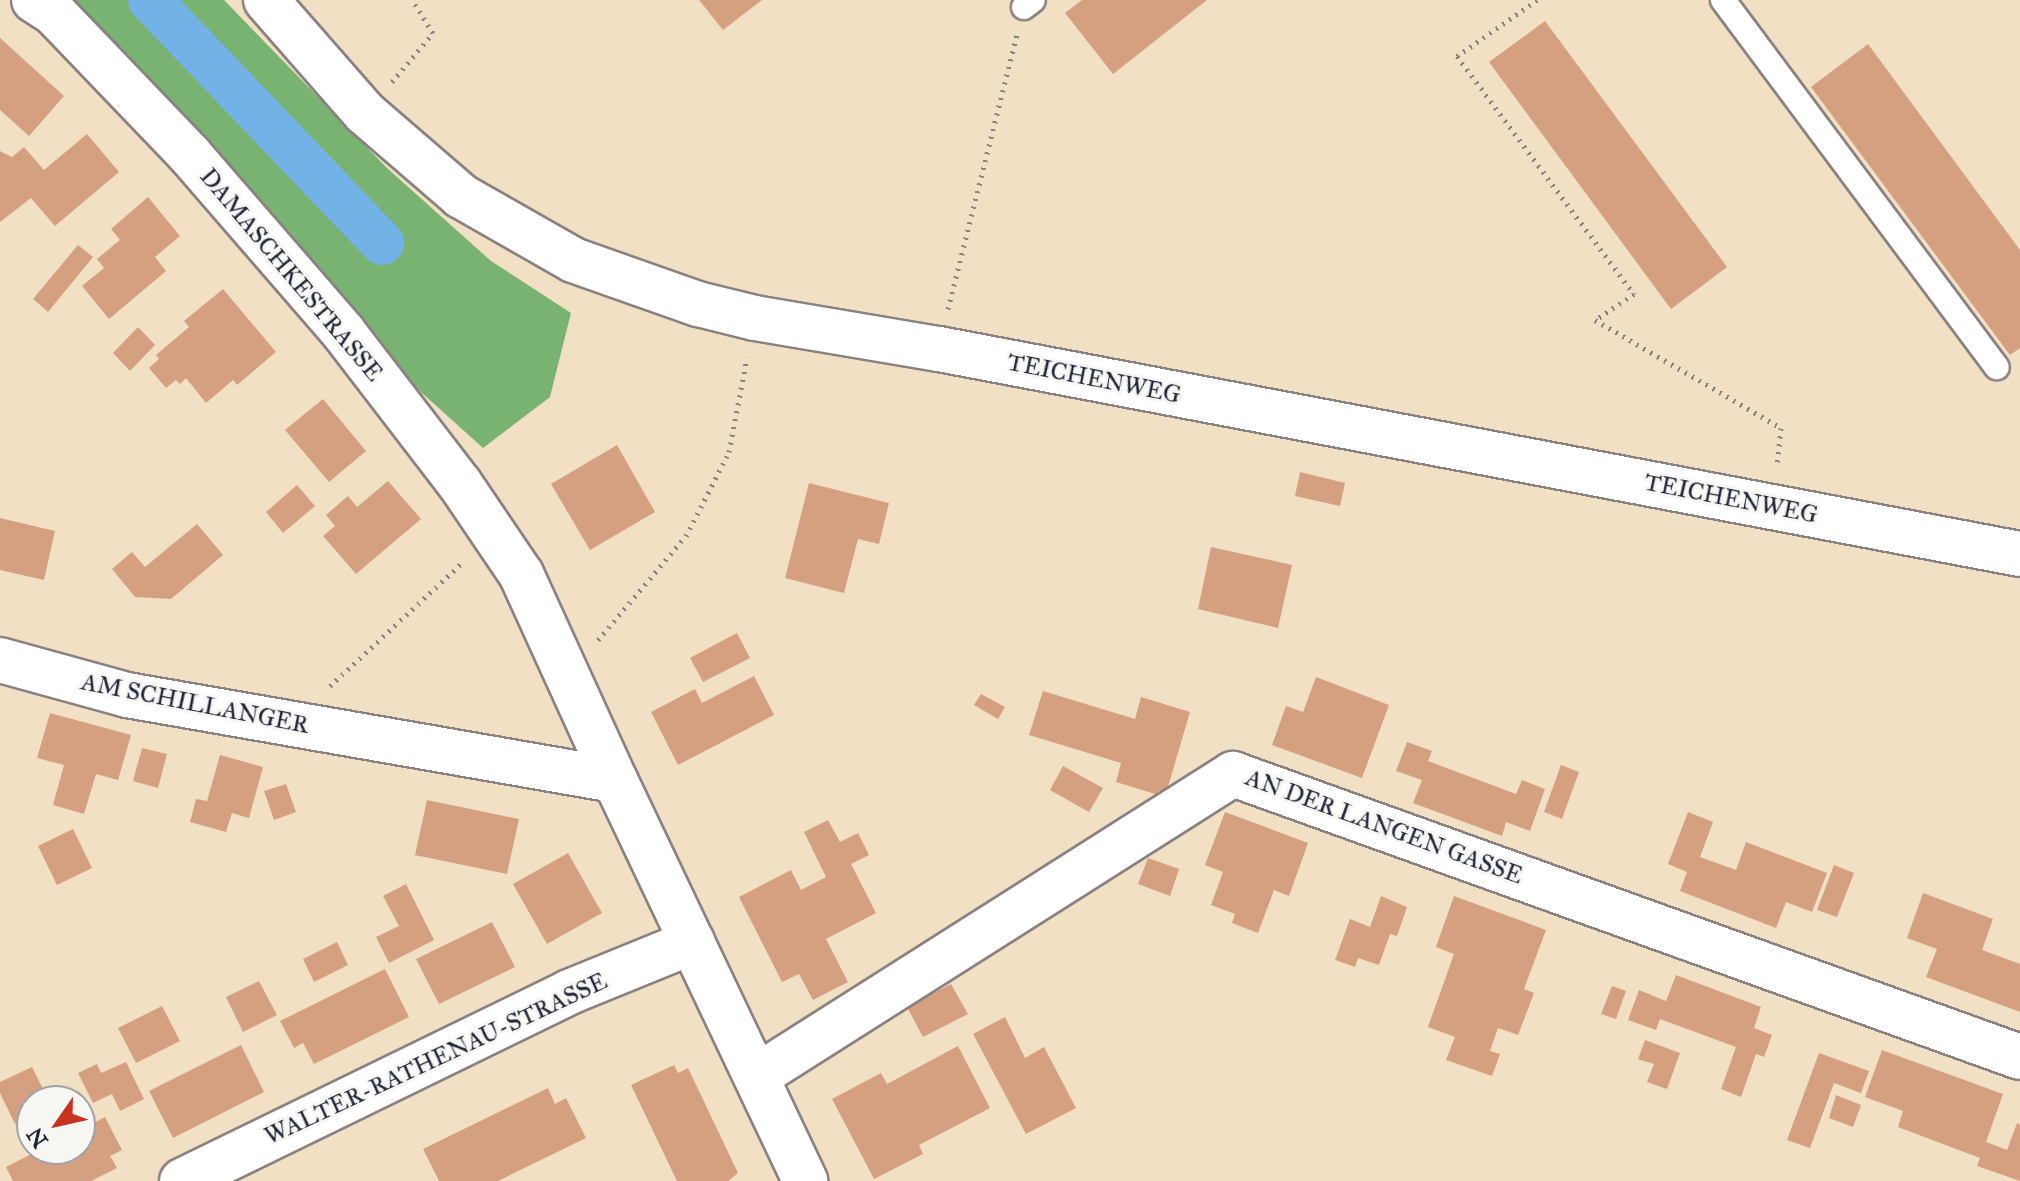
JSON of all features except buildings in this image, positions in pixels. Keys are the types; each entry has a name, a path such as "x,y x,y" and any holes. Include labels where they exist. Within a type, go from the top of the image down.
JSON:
{"street":[{"name":"DAMASCHKESTRASSE","path":"34,0 54,13 190,155 344,333 521,574 805,1181"},
{"name":"TEICHENWEG","path":"266,0 365,113 461,196 573,260 698,304 755,318 939,349 2020,554"},
{"name":"AM SCHILLANGER","path":"0,660 127,695 615,780"},
{"name":"AN DER LANGEN GASSE","path":"757,1076 1233,774 2020,1057"},
{"name":"WALTER-RATHENAU-STRASSE","path":"182,1181 569,992 692,942"}],"lane":[{"path":"1723,0 1997,367"}],"path":[{"path":"365,113 433,33 412,0"},
{"path":"1537,0 1457,56 1634,294 1595,320 1781,428 1772,507"},
{"path":"939,349 1028,4"},
{"path":"620,618 686,536 729,452 755,318"},
{"path":"290,724 493,534"}],"green space":[{"path":"61,0 224,0 387,168 491,261 571,313 550,397 483,448 402,375"}],"waterway":[{"path":"150,0 382,243"}]}
